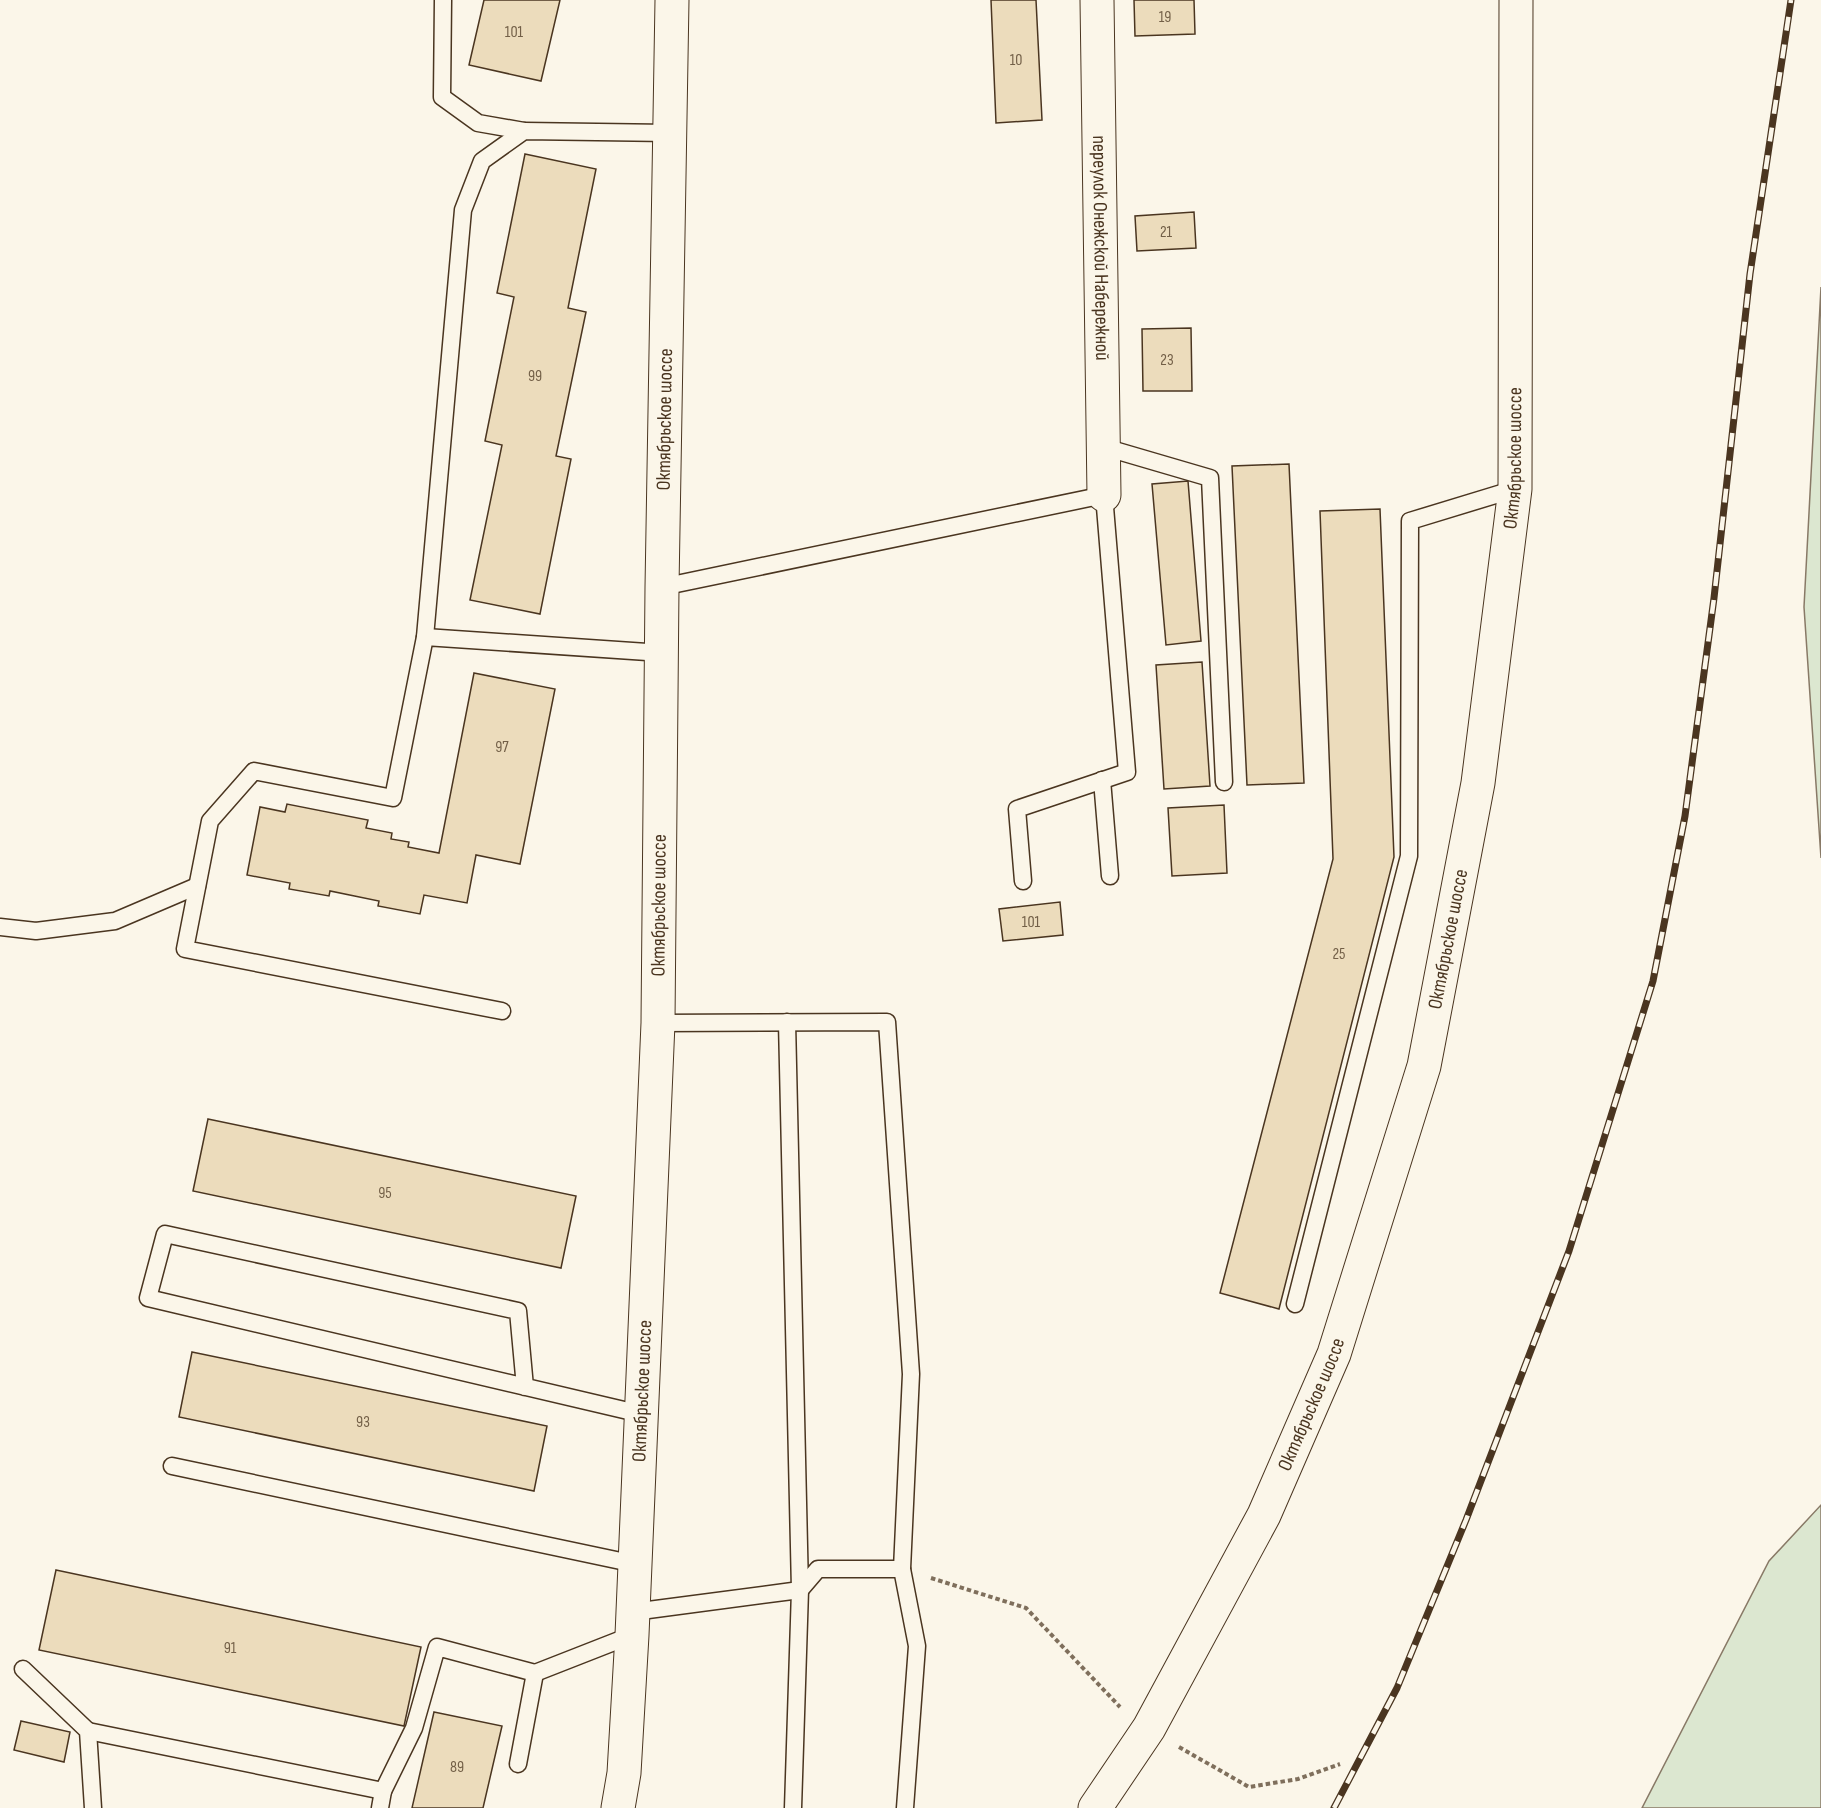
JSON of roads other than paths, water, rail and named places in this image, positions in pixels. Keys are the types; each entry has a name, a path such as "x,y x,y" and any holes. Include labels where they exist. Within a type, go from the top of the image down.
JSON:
{"street":[{"name":"Октябрьское шоссе","path":"618,1808 624,1773 632,1624 658,1023 662,587 672,0"},
{"name":"переулок Онежской Набережной","path":"1097,0 1104,495"},
{"name":"Октябрьское шоссе","path":"1095,1808 1149,1728 1264,1515 1334,1354 1424,1066 1478,783 1515,489 1516,0"}],"lane":[{"path":"442,0 442,97 478,123 524,131 670,132"},
{"path":"502,1011 185,949 210,821 254,771 393,798 425,637 463,210 482,161 524,131"},
{"path":"1104,447 1210,478 1224,782"},
{"path":"1295,1304 1409,856 1410,521 1515,489"},
{"path":"662,587 1104,495 1127,772 1017,809 1023,881"},
{"path":"425,637 662,653"},
{"path":"1102,780 1110,876"},
{"path":"0,927 36,931 115,921 197,886"},
{"path":"787,1022 800,1590 793,1808"},
{"path":"658,1023 887,1022 911,1374 902,1569 917,1646 905,1808"},
{"path":"525,1386 518,1311 165,1234 148,1298 641,1414"},
{"path":"172,1466 635,1564"},
{"path":"380,1808 383,1791 414,1728 437,1647 535,1673 632,1624 800,1590 818,1569 902,1569"},
{"path":"23,1669 87,1731 383,1791"},
{"path":"518,1764 535,1673"},
{"path":"87,1731 93,1808"}],"railway":[{"path":"1334,1808 1397,1688 1466,1520 1569,1251 1653,981 1685,816 1714,598 1750,274 1791,0"}]}
